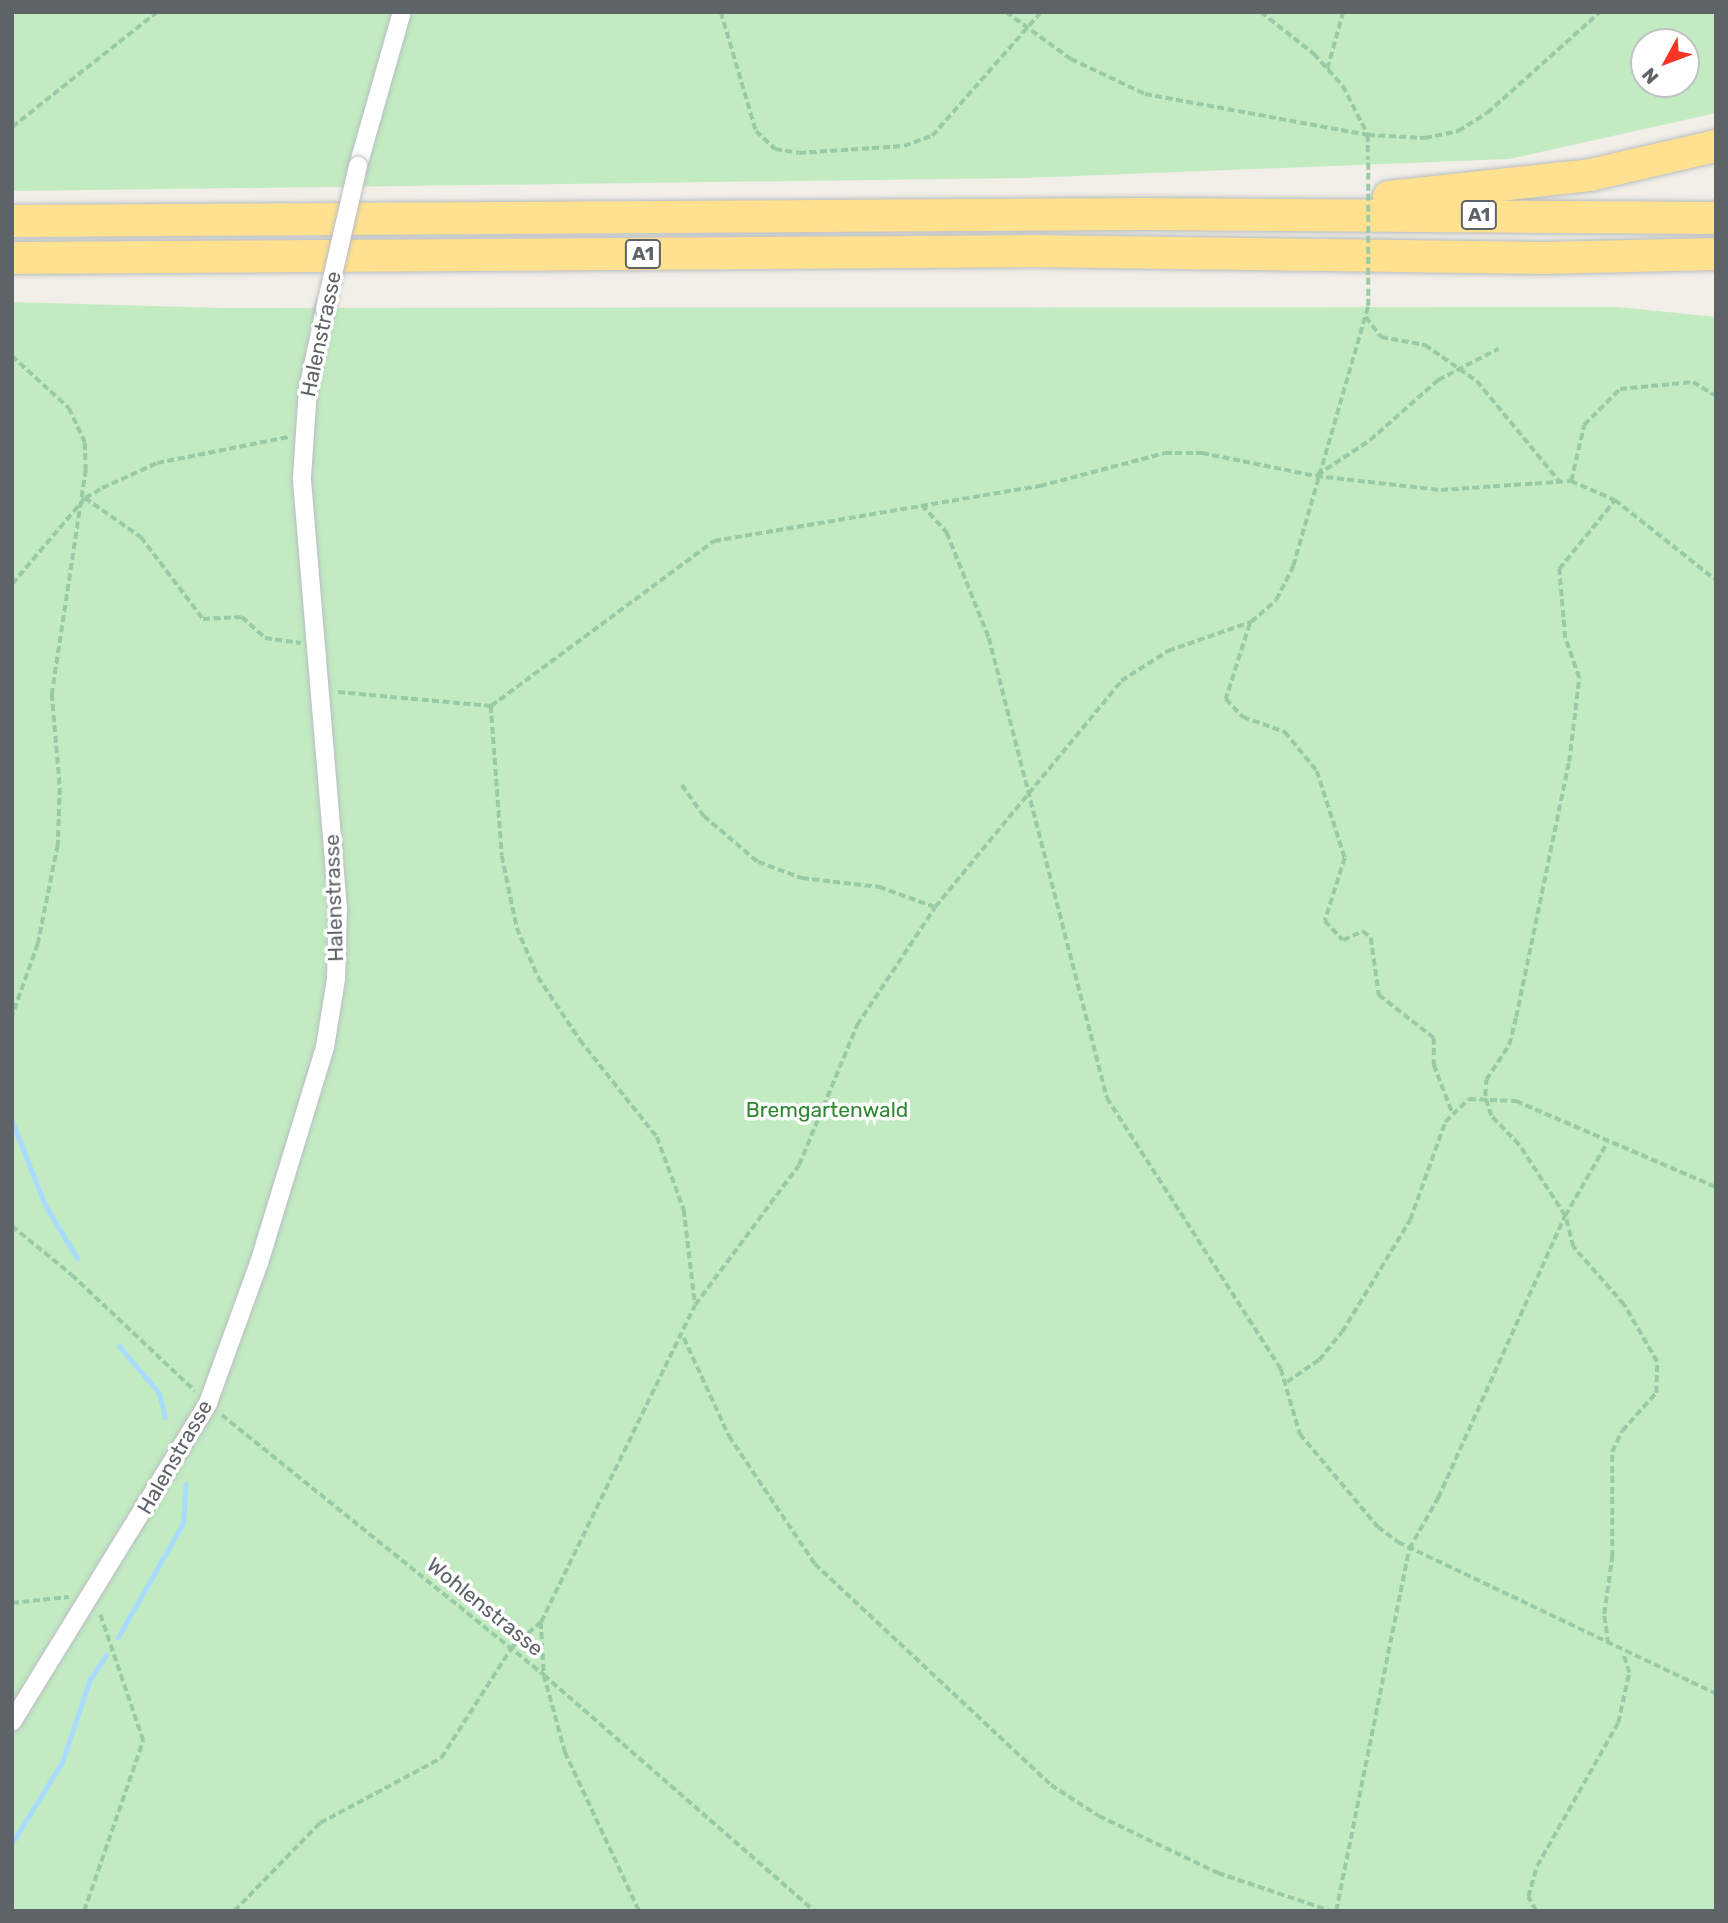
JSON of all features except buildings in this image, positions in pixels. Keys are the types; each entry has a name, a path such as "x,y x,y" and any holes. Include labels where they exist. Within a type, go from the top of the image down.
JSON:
{"highway":[{"path":"1284,214 1590,175 1716,146"},
{"name":"A1","path":"12,221 1284,214 1716,218"},
{"name":"A1","path":"12,258 1030,251 1544,258 1716,254"},
{"path":"1544,258 1716,272"}],"street":[{"name":"Halenstrasse","path":"12,1722 94,1595 208,1403 310,1103 331,1013 338,909 314,644 303,452 310,372 358,166 402,12"}],"path":[{"path":"12,127 157,12"},
{"path":"721,12 756,131 770,146 791,153 923,141 947,124 1041,12"},
{"path":"1006,12 1088,68 1145,94 1368,135 1425,138 1472,124 1600,12"},
{"path":"1261,12 1343,86 1368,135 1368,306 1284,587 1251,622 1226,699 1243,718 1285,732 1317,771 1345,858 1325,921 1339,939 1363,931 1371,938 1379,995 1434,1038 1433,1065 1452,1112"},
{"path":"1327,69 1343,12"},
{"path":"1365,316 1381,337 1425,345 1477,382 1560,482"},
{"path":"1316,476 1370,440 1458,368 1498,349"},
{"path":"12,356 56,393 78,424 85,443 85,498 52,694 60,788 58,845 38,944 12,1017"},
{"path":"1571,481 1584,425 1620,389 1693,382 1716,396"},
{"path":"12,584 85,498 157,463 295,436"},
{"path":"319,690 491,706 533,681 679,562 714,541 1061,481 1166,453 1202,453 1316,476 1441,490 1571,481 1615,500 1716,580"},
{"path":"85,498 141,537 203,619 242,617 265,638 314,644"},
{"path":"1608,1644 1604,1614 1612,1557 1612,1452 1622,1431 1656,1394 1658,1372 1647,1340 1624,1305 1573,1247 1565,1216 1519,1145 1491,1116 1485,1096 1486,1080 1509,1045 1517,1017 1569,762 1579,678 1565,638 1559,569 1615,500"},
{"path":"922,505 947,533 976,597 1032,791 1107,1098 1287,1382 1300,1434 1378,1527 1409,1549 1716,1694"},
{"path":"234,1911 320,1823 441,1758 512,1647 541,1622 631,1430 683,1338 695,1305 799,1165 858,1025 935,907 1032,791 1104,696 1132,672 1168,651 1251,622"},
{"path":"491,706 504,874 517,928 538,977 580,1040 657,1137 684,1210 695,1305"},
{"path":"682,785 704,816 758,862 802,878 879,887 935,907"},
{"path":"1287,1382 1319,1360 1342,1332 1410,1220 1452,1112 1469,1099 1485,1096 1516,1101 1607,1143 1716,1187"},
{"path":"683,1338 729,1436 815,1564 1051,1785 1100,1816 1218,1873 1334,1911 1409,1549 1438,1498 1565,1216 1607,1143"},
{"name":"Wohlenstrasse","path":"12,1226 72,1275 208,1403 544,1675 565,1752 639,1911"},
{"path":"12,1603 94,1595 143,1741 84,1911"},
{"path":"541,1622 544,1675 816,1911"},
{"path":"1536,1911 1528,1897 1537,1866 1618,1723 1629,1673 1623,1652"}],"green space":[{"path":"12,12 1716,12 1716,113 1509,159 1025,178 12,191"},
{"name":"Bremgartenwald","path":"12,302 221,308 1618,307 1716,317 1716,1911 12,1911"}],"waterway":[{"path":"12,1121 45,1205 77,1258"},
{"path":"119,1346 159,1393 165,1417"},
{"path":"118,1637 183,1523 186,1484"},
{"path":"12,1843 62,1762 90,1679 106,1655"}]}
